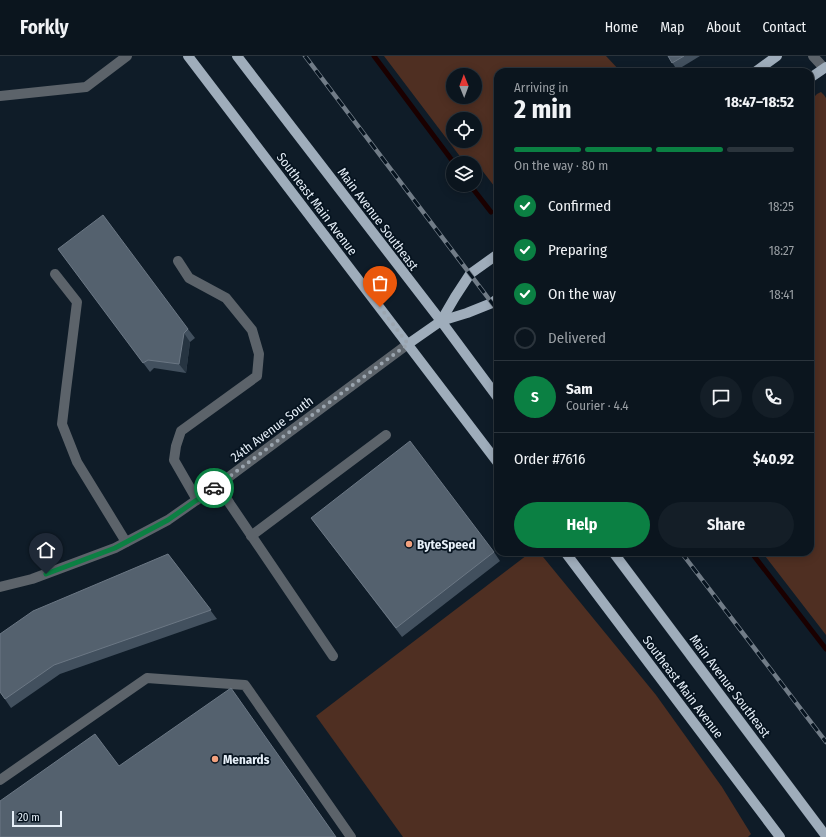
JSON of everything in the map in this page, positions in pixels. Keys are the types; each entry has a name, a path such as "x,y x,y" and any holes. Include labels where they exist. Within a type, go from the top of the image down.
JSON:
{"main road":[{"name":"Southeast Main Avenue","path":"188,56 494,458"},
{"name":"Main Avenue Southeast","path":"237,56 494,393"},
{"path":"760,68 777,56"},
{"path":"814,75 825,68"},
{"name":"24th Avenue South","path":"441,322 470,274 494,257"},
{"name":"24th Avenue South","path":"408,344 441,322 494,301"},
{"name":"Southeast Main Avenue","path":"568,556 780,837"},
{"name":"Main Avenue Southeast","path":"616,556 826,836"}],"street":[{"path":"0,96 86,87 127,56"},
{"path":"813,56 825,68"},
{"path":"178,261 189,278 226,298 252,330 259,354 257,376 181,431 176,446 174,460 197,500"},
{"path":"55,274 77,302 62,424 77,462 126,542"},
{"name":"24th Avenue South","path":"0,587 32,579 115,548 168,520 218,486 408,344"},
{"path":"251,536 386,435"},
{"path":"218,486 333,656"},
{"path":"0,780 148,678 245,685 351,837"}],"shaded area":[{"path":"384,56 606,56 617,68 494,68 494,186 482,170 482,156 460,156 454,148 482,148 482,112 446,112 446,138"},
{"path":"821,92 826,98 826,635 765,556 814,556 814,97"},
{"path":"526,556 542,556 656,695 722,787 751,834 748,837 403,837 316,716"}],"building":[{"path":"668,56 684,56 672,63"},
{"path":"103,215 188,329 184,333 179,364 148,360 143,363 58,249"},
{"name":"ByteSpeed","path":"410,441 494,552 396,628 311,518"},
{"path":"168,554 211,610 54,665 5,699 0,692 0,634 33,611"},
{"name":"Menards","path":"231,688 336,837 0,837 0,801 95,734 119,766"}],"waterway":[{"path":"374,56 449,156"},
{"path":"475,192 491,212"},
{"path":"754,556 826,649"}],"railway":[{"path":"305,56 494,306"},
{"path":"684,556 826,742"}],"way so far":[{"path":"214,488 408,344 380,307"}],"place":[{"name":"ByteSpeed","path":"409,544"},
{"name":"Menards","path":"215,759"}],"route":[{"path":"46,574 115,548 168,520 214,488"}]}
